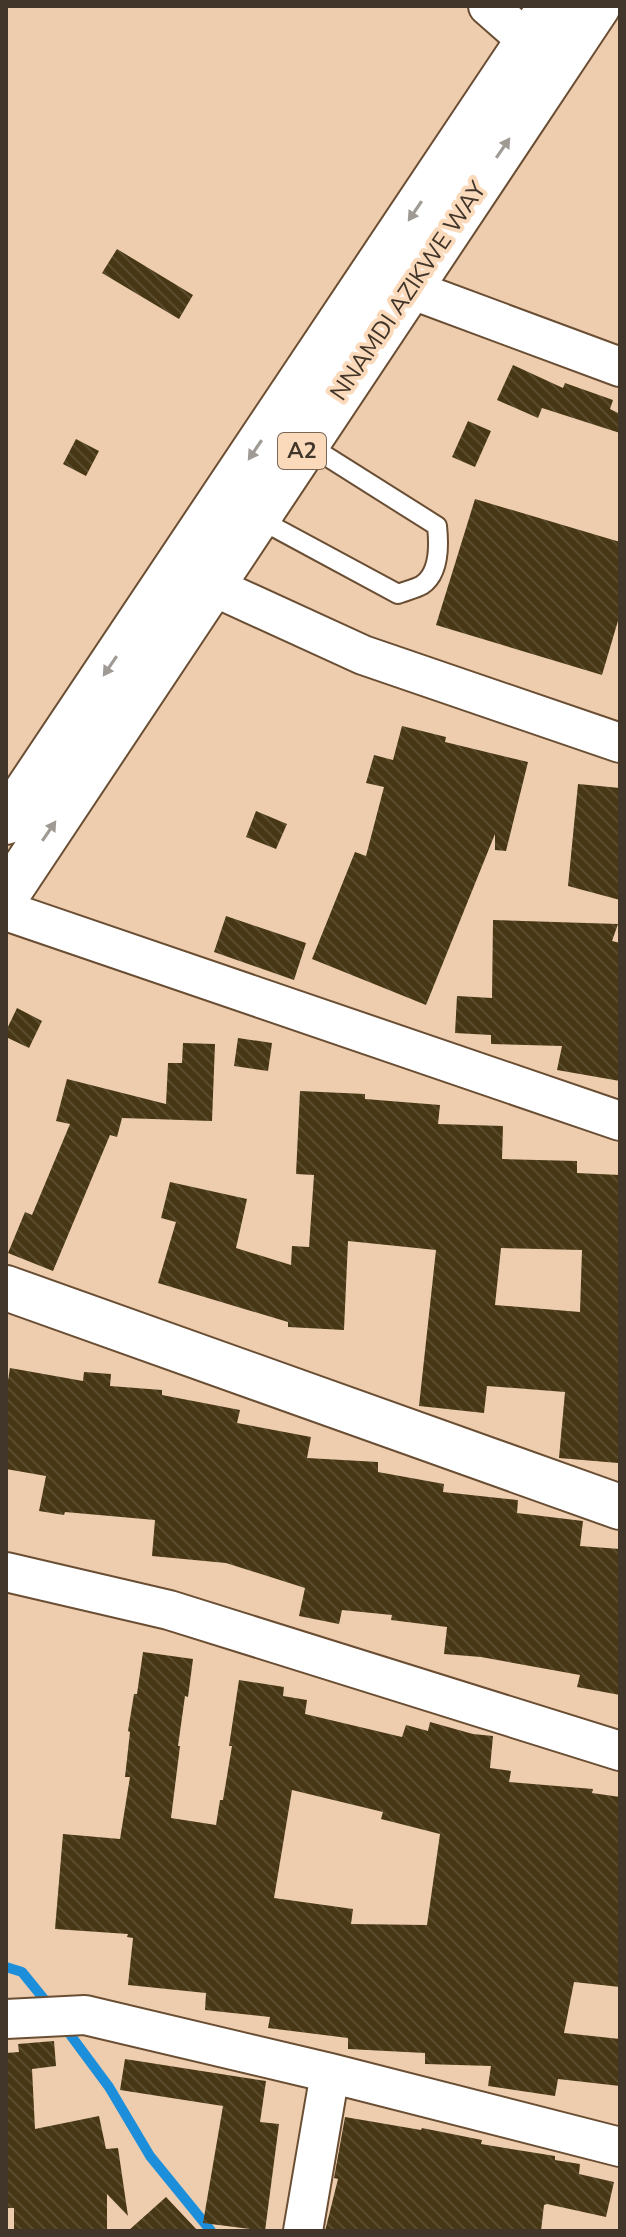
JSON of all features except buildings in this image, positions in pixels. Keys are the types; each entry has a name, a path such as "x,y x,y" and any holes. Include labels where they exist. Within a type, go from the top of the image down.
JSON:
{"main road":[{"name":"NNAMDI AZIKWE WAY","path":"6,896 598,6"},
{"name":"NNAMDI AZIKWE WAY","path":"6,822 540,23"},
{"path":"6,1288 620,1507"}],"street":[{"path":"488,6 540,23"},
{"path":"410,289 620,367"},
{"path":"212,586 363,655 620,743"},
{"path":"6,911 620,1121"},
{"path":"6,1572 169,1610 620,1751"},
{"path":"6,2019 85,2015 620,2147"},
{"path":"303,2231 330,2073"}],"lane":[{"path":"257,518 398,594 423,585 433,571 439,544 437,526 307,444"}],"waterway":[{"path":"6,1967 22,1972 52,2009"},
{"path":"63,2025 109,2087 150,2156 211,2231"}]}
